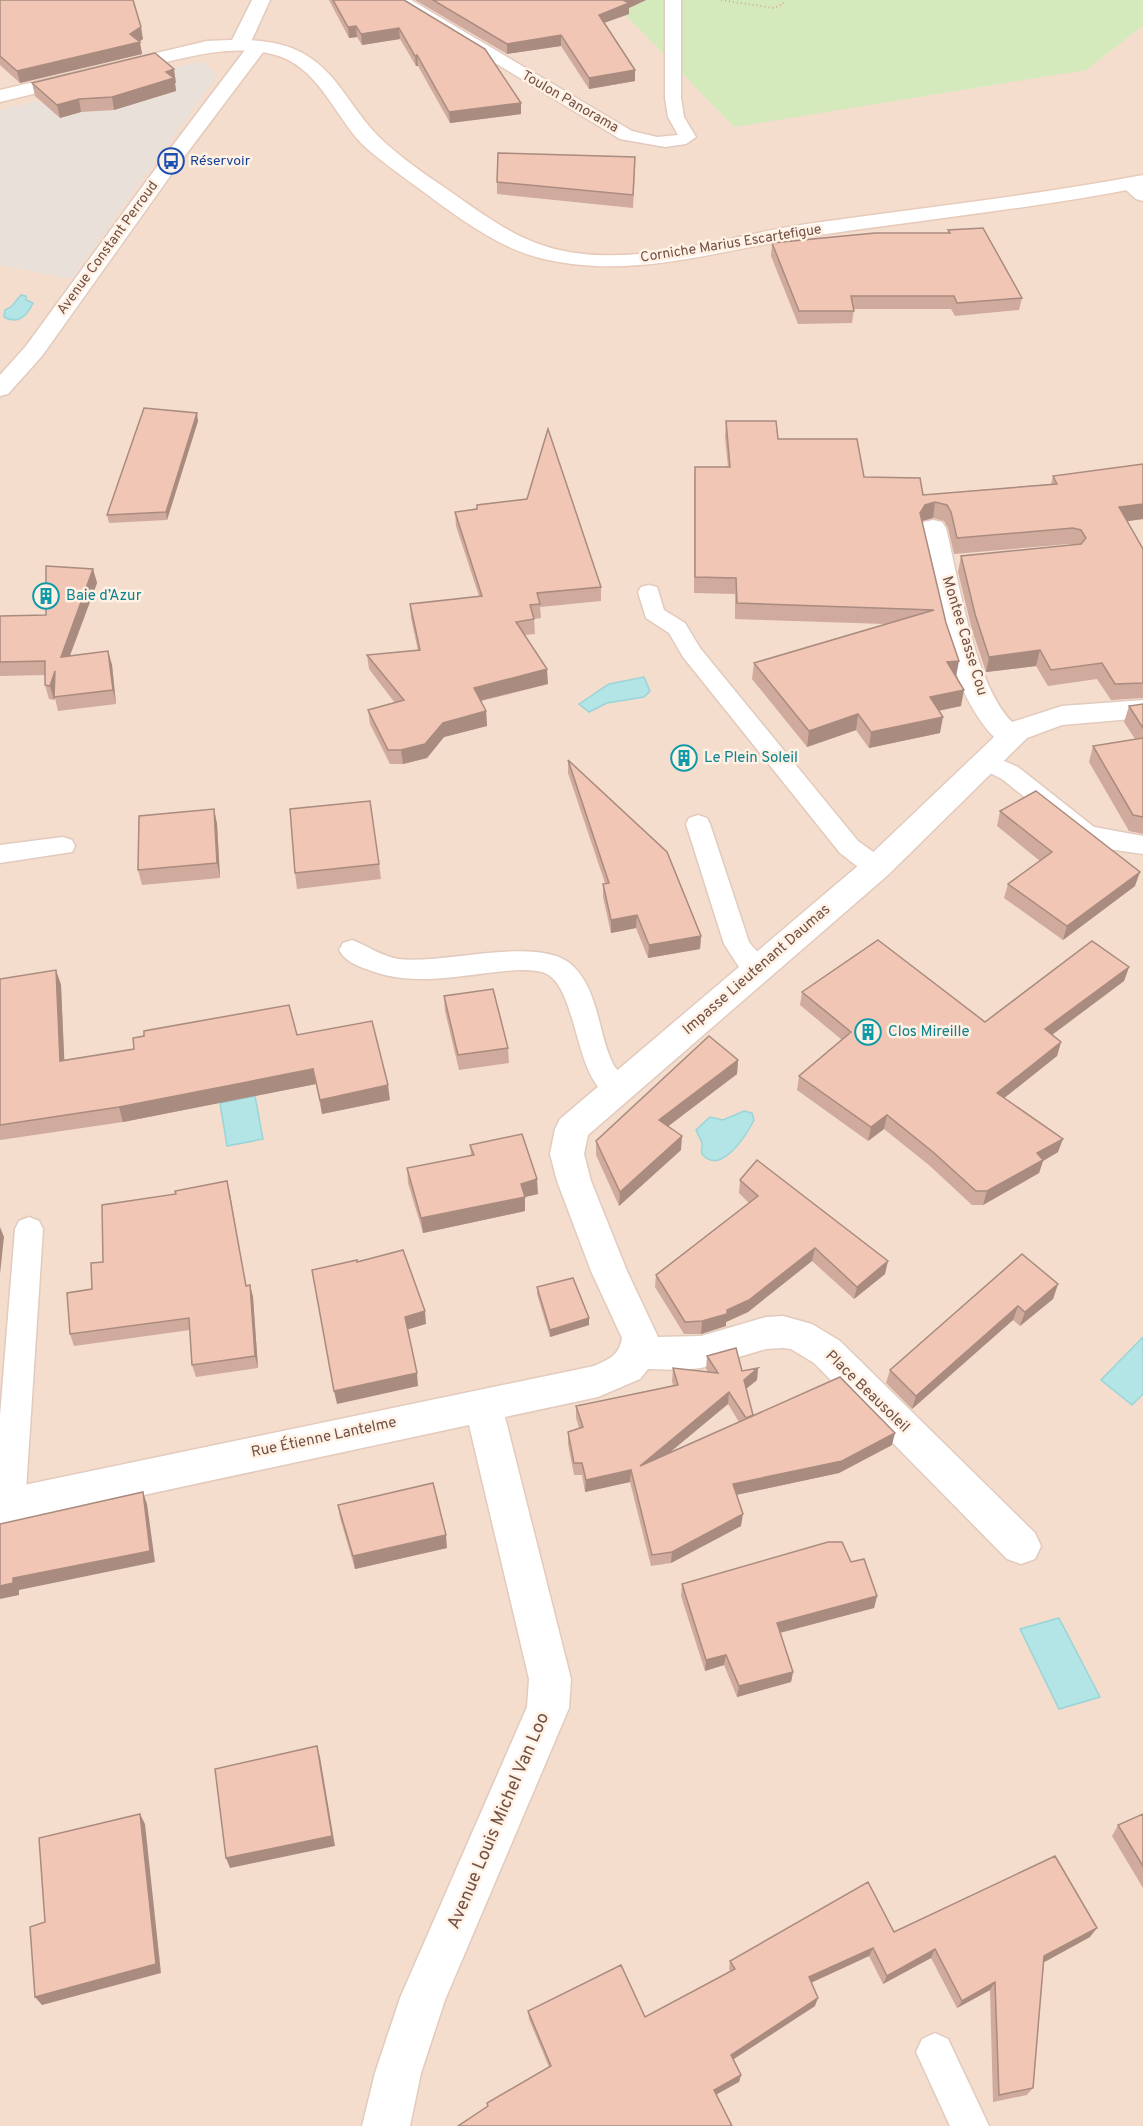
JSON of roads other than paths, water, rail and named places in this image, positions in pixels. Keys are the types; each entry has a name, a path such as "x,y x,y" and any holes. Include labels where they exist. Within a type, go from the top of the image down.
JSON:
{"street":[{"name":"Avenue Constant Perroud","path":"0,388 34,351 171,161 248,46 261,0"},
{"name":"Corniche Marius Escartefigue","path":"0,96 188,51 248,46 296,55 310,64 375,145 491,230 519,244 548,254 572,258 616,261 664,258 777,235 1138,186"},
{"name":"Montee Casse Cou","path":"933,528 954,563 957,624 980,697 1000,730 1010,737"},
{"name":"Impasse Lieutenant Daumas","path":"638,1352 638,1332 609,1271 574,1181 567,1154 572,1130 877,867 1010,737 1024,727 1044,721 1143,709"},
{"name":"Place Beausoleil","path":"638,1352 653,1355 701,1352 766,1333 783,1332 799,1335 827,1352 1021,1546"},
{"name":"Rue Étienne Lantelme","path":"5,1507 598,1381 627,1368 638,1352"},
{"name":"Avenue Louis Michel Van Loo","path":"387,2126 398,2073 423,1998 548,1708 549,1679 541,1640 483,1405"}],"lane":[{"name":"Toulon Panorama","path":"400,0 626,135 663,143 675,143 687,137 676,117 673,98 673,0"},
{"path":"649,592 654,613 680,632 691,652 849,847 877,867"},
{"path":"986,761 1010,773 1085,833 1108,840 1143,845"},
{"path":"698,824 737,944 748,960 760,968"},
{"path":"0,854 63,846"},
{"path":"352,950 374,964 387,967 460,967 512,961 529,961 557,967 570,981 604,1074 620,1087"},
{"path":"5,1507 29,1229"},
{"path":"935,2052 970,2126"}],"water":[{"path":"21,295 26,296 26,300 33,303 28,312 18,320 4,317 5,310 11,307"},
{"path":"644,677 650,691 644,697 607,703 589,712 579,704 609,684"},
{"path":"255,1096 263,1139 227,1146 220,1103"},
{"path":"744,1111 752,1113 754,1120 733,1150 718,1160 711,1160 704,1156 701,1152 702,1143 696,1130 710,1117 723,1120"},
{"path":"1143,1337 1143,1394 1132,1405 1101,1380"},
{"path":"1059,1618 1100,1697 1059,1709 1020,1629"}],"place":[{"name":"Réservoir","path":"171,161"},
{"name":"Baie d’Azur","path":"46,596"},
{"name":"Le Plein Soleil","path":"684,758"},
{"name":"Clos Mireille","path":"868,1032"}]}
